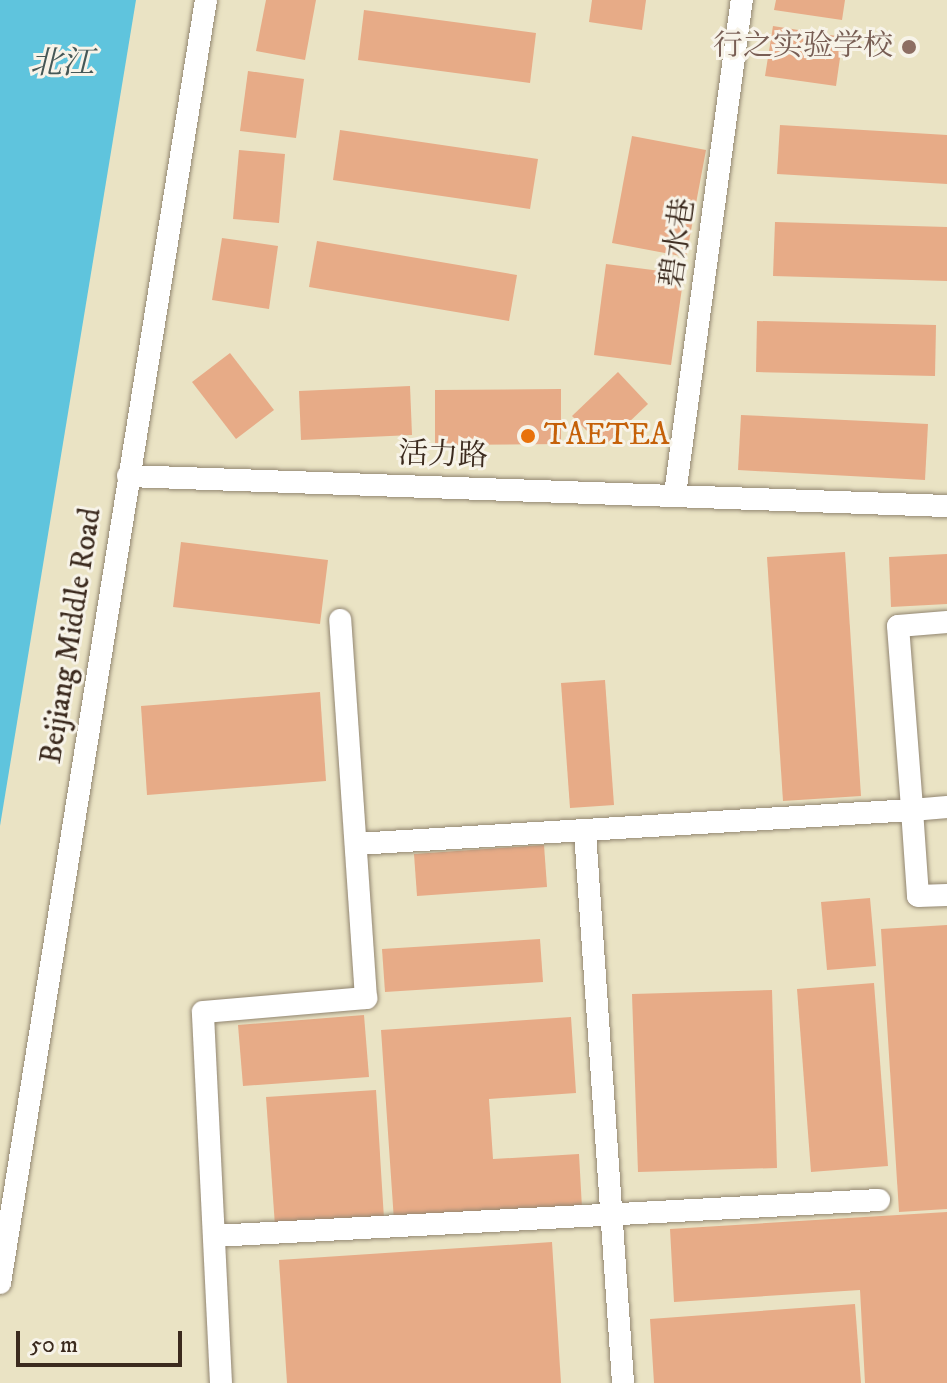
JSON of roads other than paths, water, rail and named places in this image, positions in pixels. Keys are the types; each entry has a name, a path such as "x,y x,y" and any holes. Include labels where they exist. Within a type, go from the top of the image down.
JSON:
{"street":[{"name":"Beijiang Middle Road","path":"0,1283 206,0"},
{"name":"碧水巷","path":"675,494 742,0"},
{"name":"活力路","path":"128,476 947,506"},
{"path":"221,1383 203,1012 366,998 340,620"},
{"path":"947,622 898,626 918,896 947,895"},
{"path":"356,844 947,807"},
{"path":"585,832 623,1383"},
{"path":"214,1236 612,1218 879,1200"}],"water":[{"name":"北江","path":"0,0 136,0 0,826"}],"place":[{"name":"行之实验学校","path":"909,47"},
{"name":"TAETEA","path":"528,436"}]}
